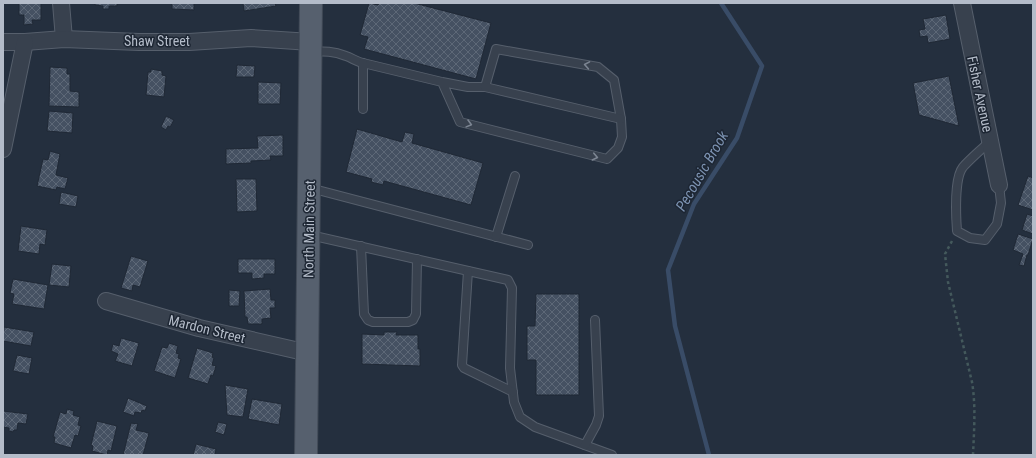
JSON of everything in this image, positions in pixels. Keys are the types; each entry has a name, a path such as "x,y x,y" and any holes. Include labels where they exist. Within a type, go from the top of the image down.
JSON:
{"main road":[{"name":"North Main Street","path":"306,455 311,3"}],"street":[{"path":"61,3 64,39"},
{"name":"Fisher Avenue","path":"962,3 1000,185"},
{"name":"Shaw Street","path":"3,42 64,39 189,42 251,38 311,47"},
{"path":"3,149 25,42"},
{"name":"Mardon Street","path":"106,301 199,328 308,353"}],"lane":[{"path":"311,47 348,56 363,64 468,87 485,87 621,119"},
{"path":"442,82 460,122 607,159 618,148 622,137 621,119 614,80 598,66 496,49 485,87"},
{"path":"363,64 363,109"},
{"path":"990,141 962,168 957,183 957,231 970,238 985,240 997,224 1001,203 1000,185"},
{"path":"496,237 515,176"},
{"path":"310,188 528,245"},
{"path":"309,234 508,280 512,288 510,368 512,392 514,402 520,416 535,427 612,455"},
{"path":"361,246 364,314 368,320 373,322 408,322 413,320 416,314 417,259"},
{"path":"468,271 462,366 512,392"},
{"path":"585,445 596,425 599,416 595,320"}],"path":[{"path":"957,231 945,254 948,282 966,354 974,396 973,455"}],"building":[{"path":"19,3 41,3 41,20 32,20 33,24 24,25 24,15 19,15"},
{"path":"95,3 117,3 117,6 109,6 109,9 103,9 103,6 95,5"},
{"path":"172,3 194,3 194,10 172,9"},
{"path":"243,3 275,3 276,6 244,11"},
{"path":"369,3 378,5 379,3 414,3 491,23 476,79 364,49 368,37 360,35"},
{"path":"946,15 950,39 928,43 927,36 920,37 919,30 925,29 923,19"},
{"path":"237,65 255,66 254,77 236,77"},
{"path":"50,67 67,68 67,74 70,74 70,91 79,92 79,107 49,106"},
{"path":"151,69 162,71 162,75 166,76 164,97 146,95 148,72 151,72"},
{"path":"949,76 959,126 919,115 913,83"},
{"path":"258,82 281,83 280,104 258,104"},
{"path":"49,111 73,113 72,133 47,131"},
{"path":"166,116 174,120 170,127 168,126 166,130 161,127"},
{"path":"357,129 402,142 405,132 414,134 412,143 483,163 471,205 384,181 383,185 371,182 372,179 346,172"},
{"path":"283,135 283,156 270,156 271,160 251,161 251,163 226,164 226,149 258,148 257,136"},
{"path":"50,151 60,154 56,175 68,178 65,189 57,187 56,190 37,186 43,159 48,160"},
{"path":"1028,176 1033,178 1033,210 1018,205"},
{"path":"236,179 256,179 257,211 237,212"},
{"path":"61,192 78,196 76,207 59,204"},
{"path":"1027,214 1033,216 1033,234 1022,230"},
{"path":"21,226 47,230 45,245 40,244 39,254 18,251"},
{"path":"1018,234 1033,239 1024,266 1019,265 1023,254 1013,250"},
{"path":"131,256 148,261 140,287 133,285 132,291 121,288"},
{"path":"238,259 275,259 275,274 264,274 264,278 252,279 252,273 238,273"},
{"path":"52,264 71,266 69,287 49,285"},
{"path":"13,279 48,285 44,309 12,304 14,294 10,293"},
{"path":"270,289 271,300 275,300 275,308 270,308 271,318 262,319 262,324 248,324 247,317 245,317 244,291"},
{"path":"229,290 240,291 239,306 229,306"},
{"path":"536,294 579,294 579,395 536,395 536,360 527,360 527,326 535,326"},
{"path":"4,327 34,332 31,346 3,341"},
{"path":"384,332 397,332 396,335 418,335 420,366 362,364 362,334 384,335"},
{"path":"121,338 139,343 132,366 115,361 118,354 111,351 113,344 119,346"},
{"path":"169,343 178,346 176,353 179,354 178,358 181,359 175,378 154,371 162,347 167,348"},
{"path":"197,348 213,353 212,357 214,358 212,365 216,366 213,376 211,375 208,384 188,378"},
{"path":"17,355 32,358 29,374 13,371"},
{"path":"225,385 248,389 243,417 227,415"},
{"path":"128,398 147,406 145,411 142,410 141,413 135,412 134,416 123,412"},
{"path":"252,399 282,404 279,425 248,419"},
{"path":"67,409 74,411 73,415 80,417 78,425 81,426 78,436 75,435 71,448 54,443 55,437 53,437 60,412 66,414"},
{"path":"3,411 28,414 26,424 18,423 17,430 14,430 13,432 9,431 9,428 3,427"},
{"path":"97,421 117,426 111,451 108,450 107,455 92,451 93,446 91,445"},
{"path":"218,422 227,424 224,435 215,432"},
{"path":"131,423 138,424 136,430 149,433 143,455 123,455"},
{"path":"196,444 216,449 215,455 193,455"}],"waterway":[{"name":"Pecousic Brook","path":"709,455 675,326 668,270 694,204 737,138 762,66 721,3"}]}
